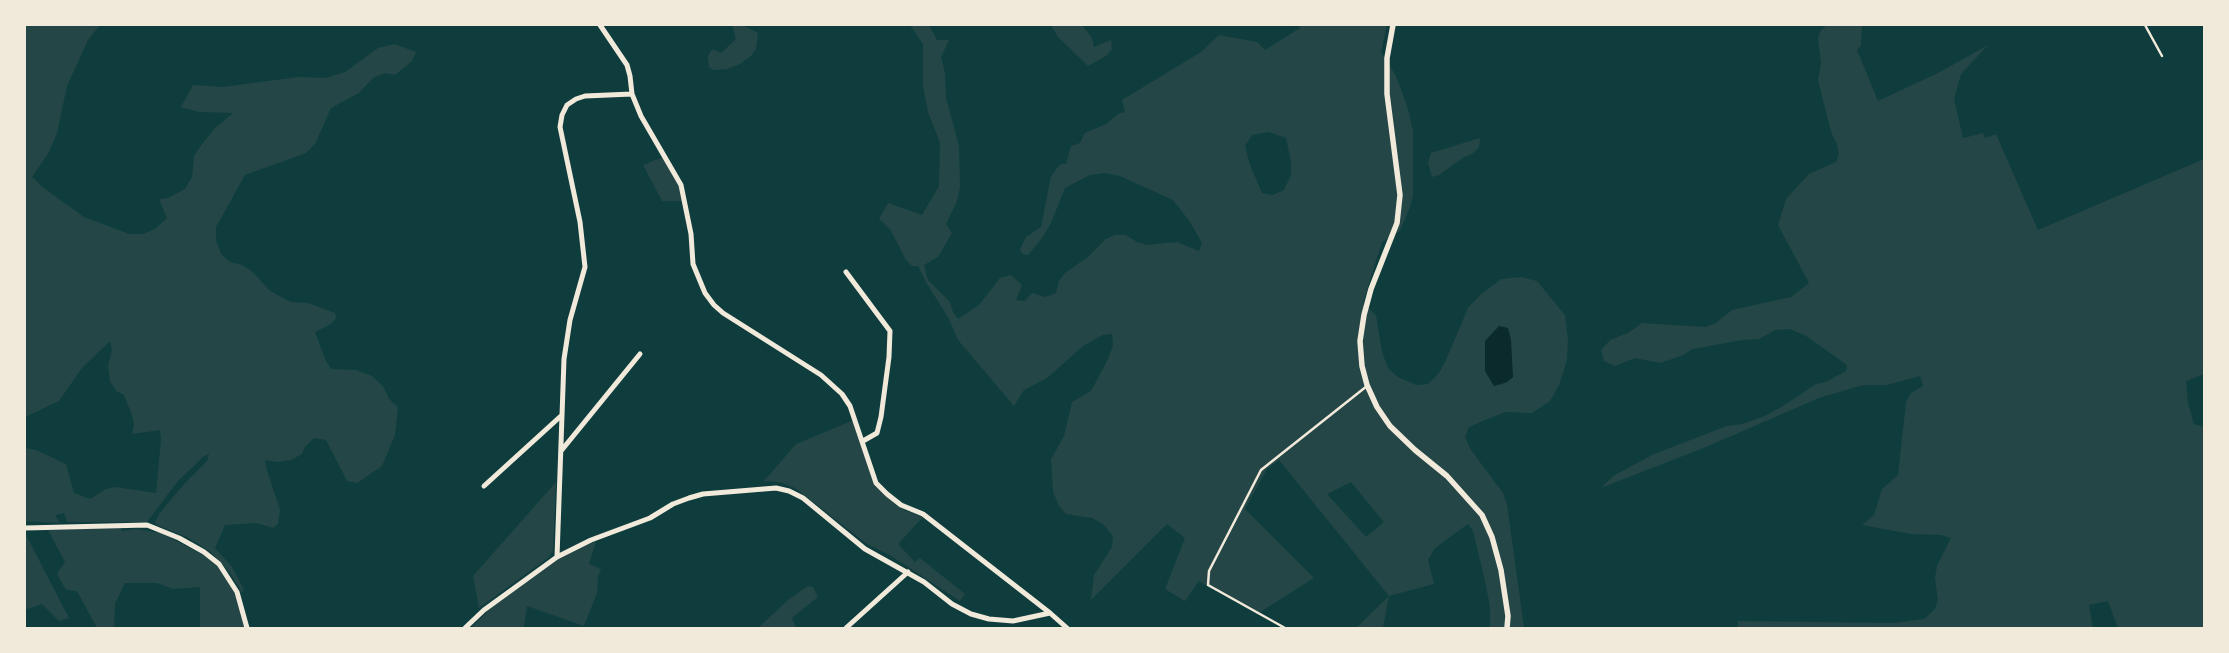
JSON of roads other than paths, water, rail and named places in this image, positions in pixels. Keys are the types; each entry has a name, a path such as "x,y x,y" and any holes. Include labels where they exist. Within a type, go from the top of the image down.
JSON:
{"street":[{"path":"600,25 627,65 632,94 641,116 681,185 686,201 691,234 692,264 705,293 723,313 832,384 850,406 876,483 887,494 901,505 923,514 1067,628"},
{"path":"1393,25 1387,58 1387,94 1400,195 1397,223 1371,289 1364,315 1360,341 1362,366 1367,386 1377,407 1390,426 1415,450 1447,476 1482,515 1492,537 1501,570 1508,616 1507,628"},
{"path":"557,557 559,544 564,359 570,320 585,267 580,222 560,127 562,115 567,106 576,99 585,96 632,94"},
{"path":"846,272 890,331 889,358 881,417 877,433 863,441"},
{"path":"561,452 640,354"},
{"path":"484,486 562,415"},
{"path":"465,628 484,610 557,557 570,550 650,518 673,504 689,498 703,494 776,488 789,491 803,498 865,549 908,572 952,604 971,614 988,619 1013,621 1050,613"},
{"path":"25,528 147,526 178,538 204,552 223,570 237,592 247,628"},
{"path":"559,544 570,550"},
{"path":"846,628 908,572"}],"lane":[{"path":"2144,25 2162,56"},
{"path":"1285,628 1208,585 1209,571 1261,470 1367,386"}]}
